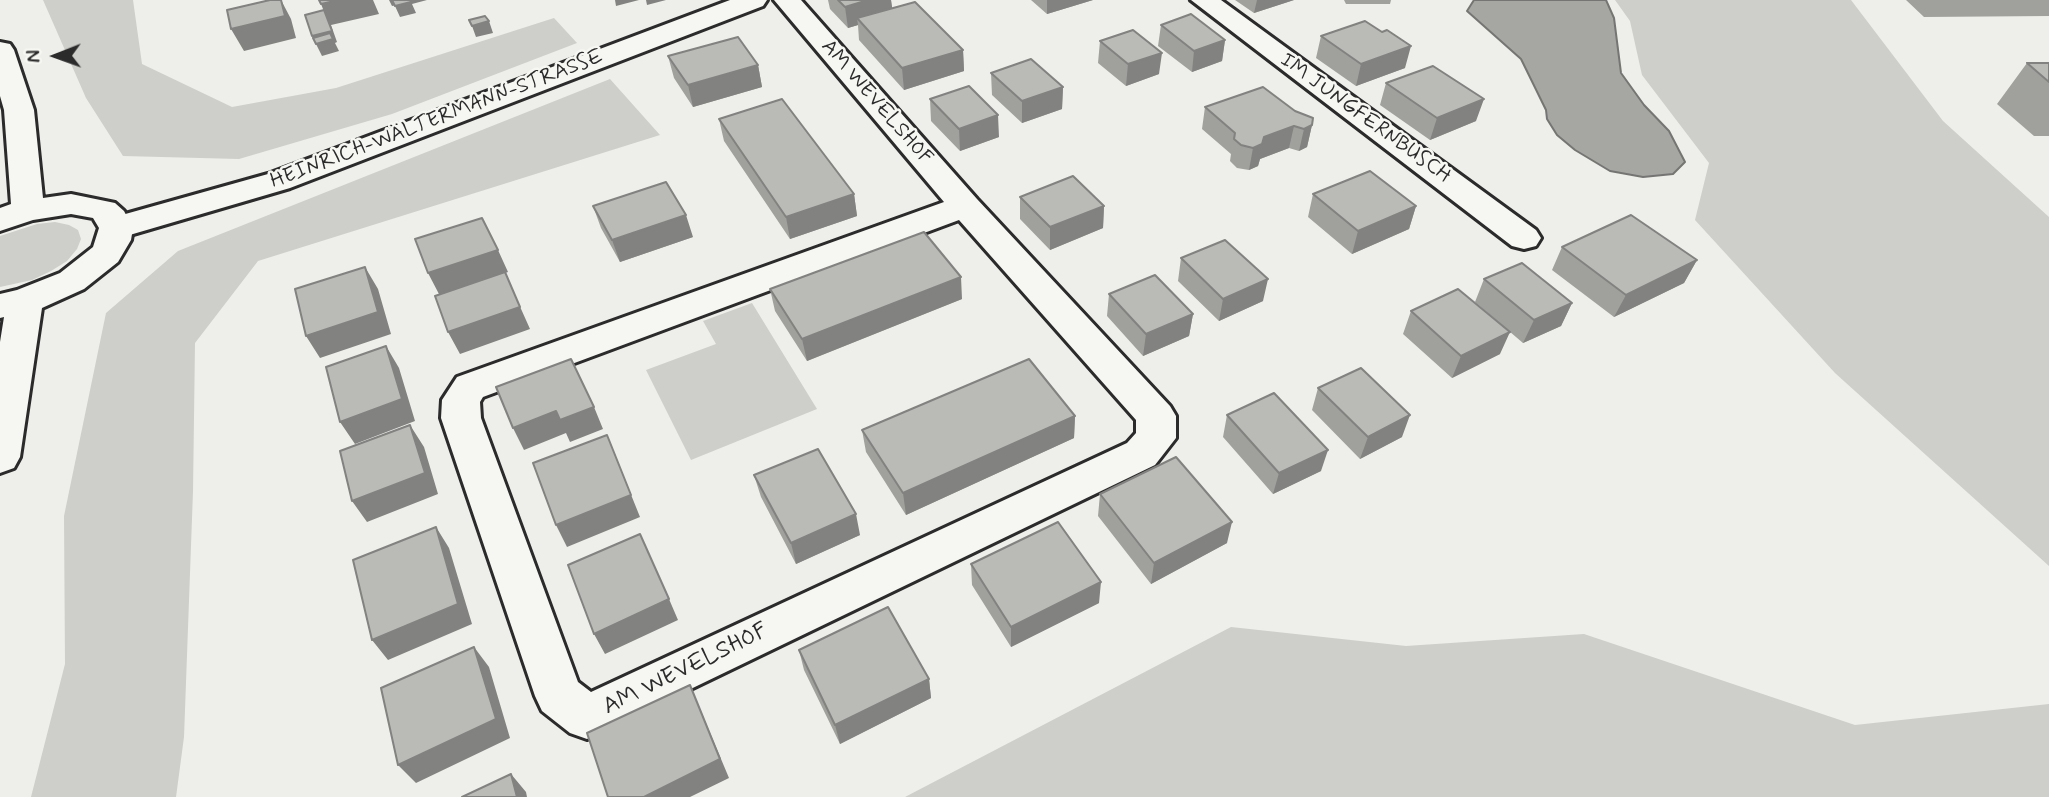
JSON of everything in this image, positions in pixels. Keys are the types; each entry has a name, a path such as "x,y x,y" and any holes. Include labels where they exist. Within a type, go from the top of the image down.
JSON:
{"street":[{"name":"HEINRICH-WÄLTERMANN-STRASSE","path":"117,228 279,181 754,0"},
{"name":"AM WEVELSHOF","path":"787,0 965,206 1156,416 1156,438 1141,454 587,717 559,696 461,418 461,400 470,387 965,206"},
{"name":"IM JUNGFERNBUSCH","path":"1204,0 1524,238"},
{"path":"0,50 19,110 14,215 71,204 89,205 103,210 113,218 117,228 114,240 91,267 72,281 12,303 0,457"}],"shaded area":[{"path":"43,0 133,0 142,64 232,107 336,88 554,18 577,43 392,114 239,159 123,156 86,98"},
{"path":"1474,0 1606,0 1614,18 1621,73 1644,105 1669,131 1685,162 1673,174 1643,177 1610,171 1575,150 1557,135 1547,119 1546,110 1521,59 1467,11"},
{"path":"1615,0 1851,0 1943,121 2049,217 2049,566 1835,373 1695,220 1709,163 1642,75 1630,21"},
{"path":"610,79 660,135 258,261 195,343 193,491 184,737 176,797 31,797 65,664 64,516 106,313 178,251"},
{"path":"55,222 78,230 81,239 67,261 32,280 0,287 0,236 37,224"},
{"path":"752,303 817,409 691,460 646,370 716,344 703,321"},
{"path":"1231,627 1406,646 1584,634 1855,725 2049,704 2049,797 905,797"}],"building":[{"path":"281,0 285,16 231,29 227,10"},
{"path":"319,0 339,0 321,4"},
{"path":"392,0 410,0 411,2 395,6"},
{"path":"838,0 868,0 845,7"},
{"path":"915,2 963,50 902,68 857,18"},
{"path":"324,10 332,31 312,36 305,15"},
{"path":"1191,14 1225,40 1194,51 1161,25"},
{"path":"485,16 489,21 472,26 469,20"},
{"path":"1365,21 1382,32 1387,30 1411,46 1361,64 1321,36"},
{"path":"1133,30 1162,53 1128,64 1100,41"},
{"path":"330,33 333,39 316,44 313,38"},
{"path":"738,37 758,65 688,85 668,56"},
{"path":"1031,59 1063,87 1022,101 991,73"},
{"path":"2027,63 2049,63 2049,82"},
{"path":"1433,66 1484,99 1437,118 1386,83"},
{"path":"969,86 998,115 959,129 930,99"},
{"path":"1263,87 1295,111 1313,118 1312,125 1304,129 1294,126 1264,137 1262,144 1253,148 1241,145 1234,139 1235,133 1205,107"},
{"path":"782,99 854,194 786,217 719,119"},
{"path":"1370,171 1416,206 1358,231 1313,194"},
{"path":"1073,176 1104,206 1050,227 1020,197"},
{"path":"666,182 686,215 612,240 593,206"},
{"path":"1631,215 1697,260 1626,295 1562,247"},
{"path":"482,218 498,250 428,273 415,239"},
{"path":"924,232 961,277 802,339 770,289"},
{"path":"1225,240 1268,279 1223,299 1181,258"},
{"path":"1522,263 1572,303 1534,320 1484,279"},
{"path":"365,267 378,312 306,336 295,289"},
{"path":"505,272 520,307 448,332 435,296"},
{"path":"1155,275 1193,314 1146,334 1109,294"},
{"path":"1458,289 1510,332 1461,356 1411,311"},
{"path":"386,346 402,399 340,422 326,367"},
{"path":"571,359 594,407 560,420 556,411 513,428 496,387"},
{"path":"1029,359 1075,416 903,493 862,430"},
{"path":"1361,368 1410,415 1368,437 1318,388"},
{"path":"1274,393 1328,450 1279,473 1227,415"},
{"path":"410,425 425,473 352,501 340,451"},
{"path":"607,435 631,495 556,525 533,463"},
{"path":"818,449 856,514 791,543 754,475"},
{"path":"1176,457 1232,522 1154,563 1100,494"},
{"path":"1058,522 1101,582 1011,627 971,564"},
{"path":"436,527 458,604 372,640 353,560"},
{"path":"640,534 669,599 594,634 568,565"},
{"path":"888,607 929,679 835,725 799,650"},
{"path":"474,647 496,719 398,765 381,688"},
{"path":"690,685 720,759 644,797 608,797 587,733"},
{"path":"511,774 517,797 462,797"}]}
